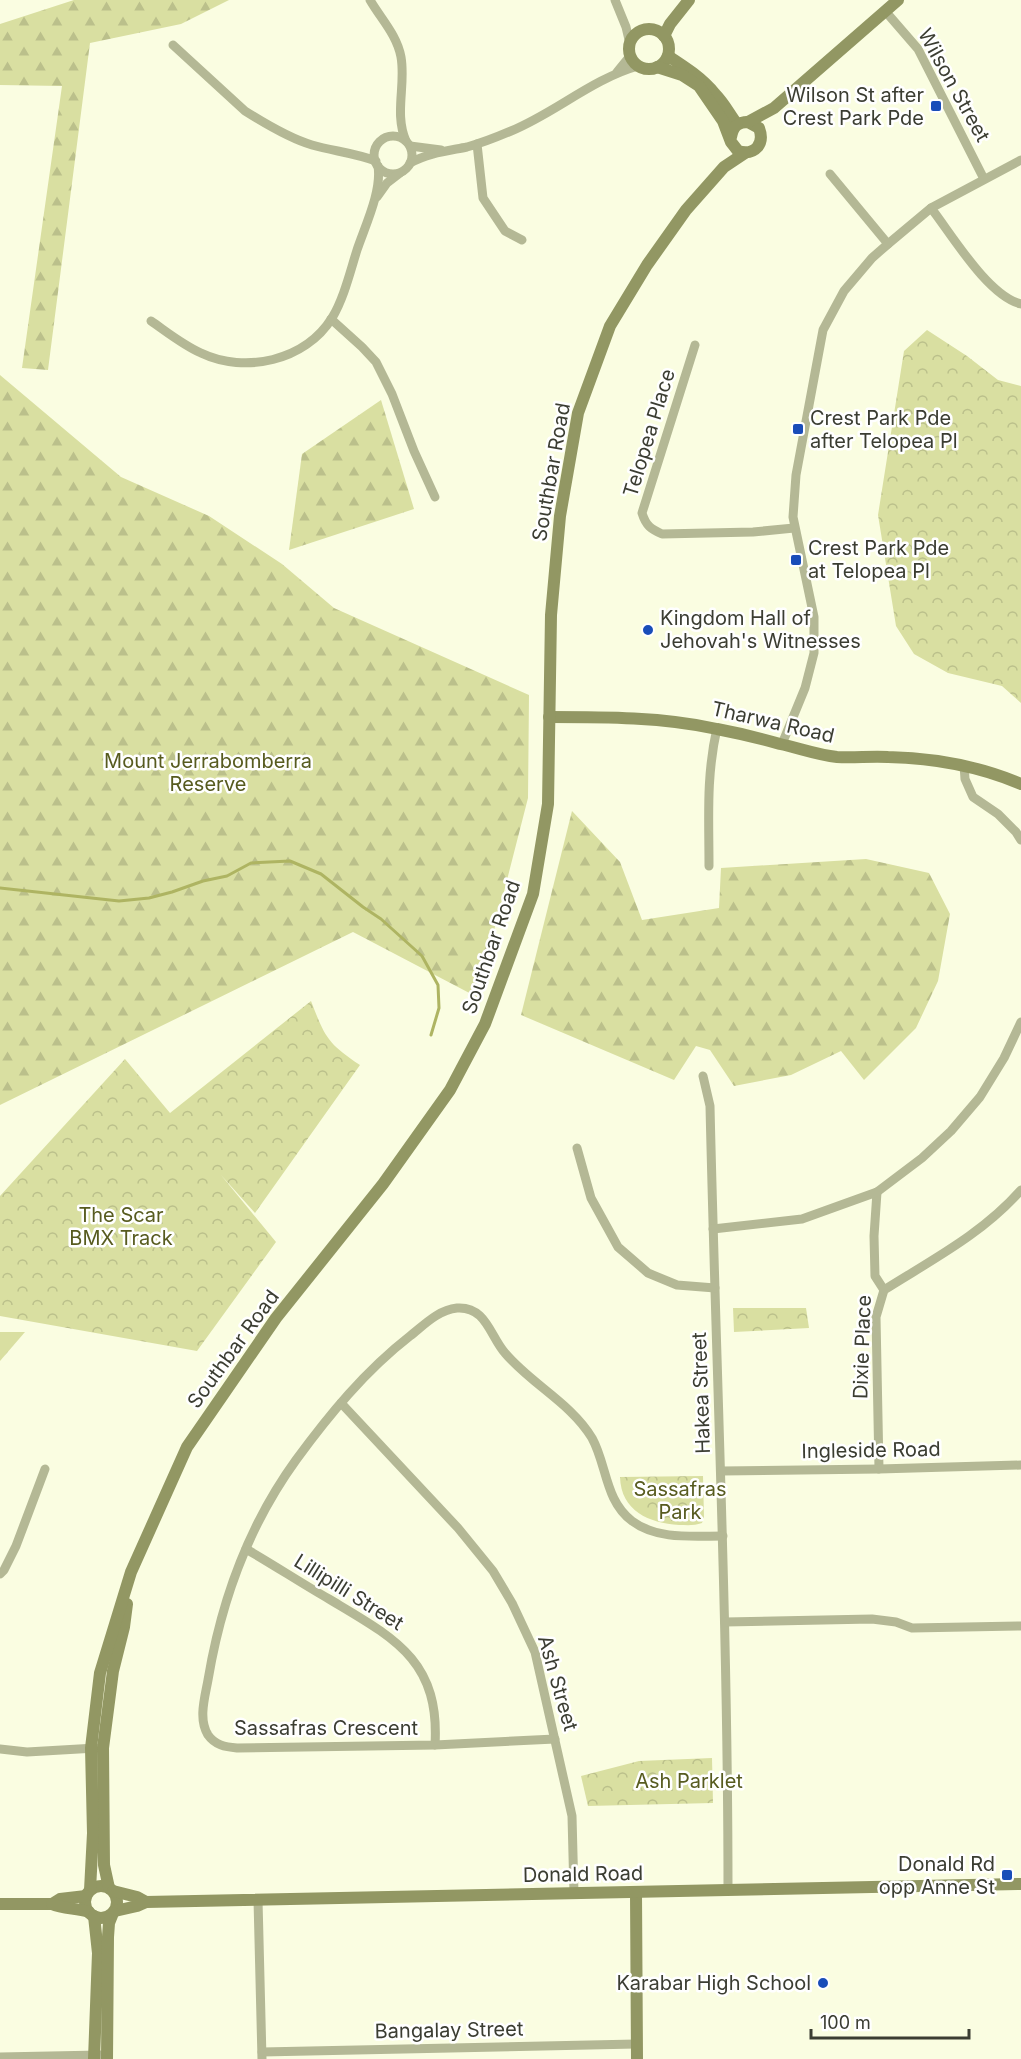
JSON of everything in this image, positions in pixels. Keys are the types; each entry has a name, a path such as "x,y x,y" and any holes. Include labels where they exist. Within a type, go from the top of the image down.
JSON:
{"main road":[{"path":"660,34 689,0"},
{"path":"732,142 732,130 774,108 898,0"},
{"path":"657,67 668,56 668,47 660,34 646,30 630,40 638,66 644,69 657,67 682,75 699,86 723,121 732,142 745,153 752,152 758,147 761,141 759,128 743,123 703,81 668,56"},
{"path":"761,134 774,108"},
{"name":"Southbar Road","path":"724,167 732,142"},
{"name":"Southbar Road","path":"88,1893 97,1748 124,1627 131,1572 187,1447 276,1318 383,1184 454,1085 485,1024 533,894 548,804 551,615 560,516 578,413 610,326 647,265 686,210 724,167 745,153"},
{"name":"Tharwa Road","path":"549,717 642,720 717,728 804,751 837,757 889,757 964,765 1021,784"},
{"name":"Southbar Road","path":"97,1748 104,1865 111,1890"},
{"name":"Donald Road","path":"114,1912 146,1902 1021,1884"},
{"path":"52,1904 60,1899 88,1893 99,1886 111,1890 117,1900 109,1923 108,1937 107,2057"},
{"name":"Donald Road","path":"111,1890 137,1897 146,1902"},
{"path":"88,1893 85,1903 91,1914 99,1953 94,2057"},
{"path":"636,1893 637,2059"},
{"path":"0,1905 52,1904 60,1908 79,1909 104,1918 114,1912"}],"street":[{"path":"370,0 395,38 401,56 403,77 401,127 412,158 410,163"},
{"path":"615,0 630,40 617,72"},
{"name":"Wilson Street","path":"886,12 918,49 984,179"},
{"path":"173,45 245,111 255,117 310,144 348,152 377,164 389,173 401,172"},
{"path":"375,199 387,183 410,163 421,157 477,144 536,120 603,79 638,66"},
{"path":"348,152 363,150 389,137 400,111"},
{"path":"389,137 401,138 408,144 443,151"},
{"path":"151,321 202,354 230,362 251,363 281,357 298,349 314,337 331,319 340,301 375,199 380,176 375,149 378,144"},
{"path":"477,144 483,198 505,231 522,240"},
{"path":"782,744 805,688 814,653 814,617 793,517 796,475 823,330 844,291 872,258 888,244 931,208 1021,160"},
{"path":"830,174 888,244"},
{"path":"931,208 993,288 1013,302 1021,304"},
{"path":"331,319 376,362 392,394 435,497"},
{"name":"Telopea Place","path":"695,345 642,513 644,521 650,528 662,534 753,532 794,528"},
{"path":"709,866 710,759 717,728"},
{"path":"964,765 965,779 974,797 998,814 1021,840"},
{"path":"713,1229 802,1218 877,1192 922,1158 951,1131 980,1096 1004,1058 1021,1022"},
{"name":"Hakea Street","path":"703,1076 710,1106 717,1402 722,1471 728,1890"},
{"path":"577,1148 591,1198 618,1247 648,1272 677,1286 715,1288"},
{"path":"884,1290 938,1258 980,1229 1021,1190"},
{"name":"Dixie Place","path":"877,1192 874,1236 875,1276 884,1290 876,1317 879,1469"},
{"name":"Sassafras Crescent","path":"555,1739 435,1745 237,1748 226,1747 213,1741 205,1730 203,1715 211,1658 226,1601 246,1549 295,1461 340,1403 397,1346 433,1317 450,1309 467,1308 483,1318 503,1351 517,1366 583,1425 599,1453 610,1491 623,1514 634,1523 660,1534 723,1536"},
{"name":"Ash Street","path":"340,1403 458,1528 493,1571 512,1603 535,1652 572,1816 574,1894"},
{"name":"Ingleside Road","path":"722,1471 1021,1465"},
{"path":"0,1574 16,1546 45,1469"},
{"name":"Lillipilli Street","path":"246,1549 356,1615 393,1639 407,1652 425,1679 432,1697 436,1721 435,1745"},
{"path":"725,1622 872,1619 896,1622 912,1628 1021,1626"},
{"path":"0,1749 27,1752 97,1748"},
{"path":"258,1900 262,2056"},
{"name":"Bangalay Street","path":"262,2056 636,2044"},
{"path":"0,2056 107,2057"}],"green space":[{"path":"74,0 229,0 181,24 90,43 48,370 22,368 62,86 0,85 0,24"},
{"path":"927,330 998,380 1021,386 1021,703 1002,686 948,673 914,654 896,626 878,515 904,351"},
{"name":"Mount Jerrabomberra Reserve","path":"0,375 121,477 209,516 282,564 334,608 529,695 528,798 477,997 353,932 0,1105"},
{"path":"381,400 414,509 289,550 302,454"},
{"path":"572,811 620,862 642,920 719,908 721,868 866,859 929,873 950,914 938,981 916,1028 864,1080 841,1051 791,1075 734,1086 710,1050 696,1046 674,1080 521,1015"},
{"name":"The Scar BMX Track","path":"311,1001 328,1038 340,1051 360,1065 255,1213 221,1175 276,1242 197,1351 0,1316 0,1196 125,1059 170,1113"},
{"path":"733,1308 806,1308 809,1328 734,1332"},
{"path":"0,1332 25,1332 0,1361"},
{"name":"Sassafras Park","path":"703,1476 704,1517 702,1523 696,1525 668,1524 647,1518 639,1513 625,1499 620,1477"},
{"name":"Ash Parklet","path":"712,1758 713,1803 588,1806 581,1776 639,1761"}],"waterway":[{"path":"0,888 119,901 149,898 172,892 203,881 227,876 251,863 290,861 321,874 381,919 422,956 438,985 439,1008 431,1035"}],"place":[{"name":"Wilson St after Crest Park Pde","path":"936,106"},
{"name":"Crest Park Pde after Telopea Pl","path":"798,429"},
{"name":"Crest Park Pde at Telopea Pl","path":"796,560"},
{"name":"Kingdom Hall of Jehovah's Witnesses","path":"648,630"},
{"name":"Donald Rd opp Anne St","path":"1007,1875"},
{"name":"Karabar High School","path":"823,1983"}]}
